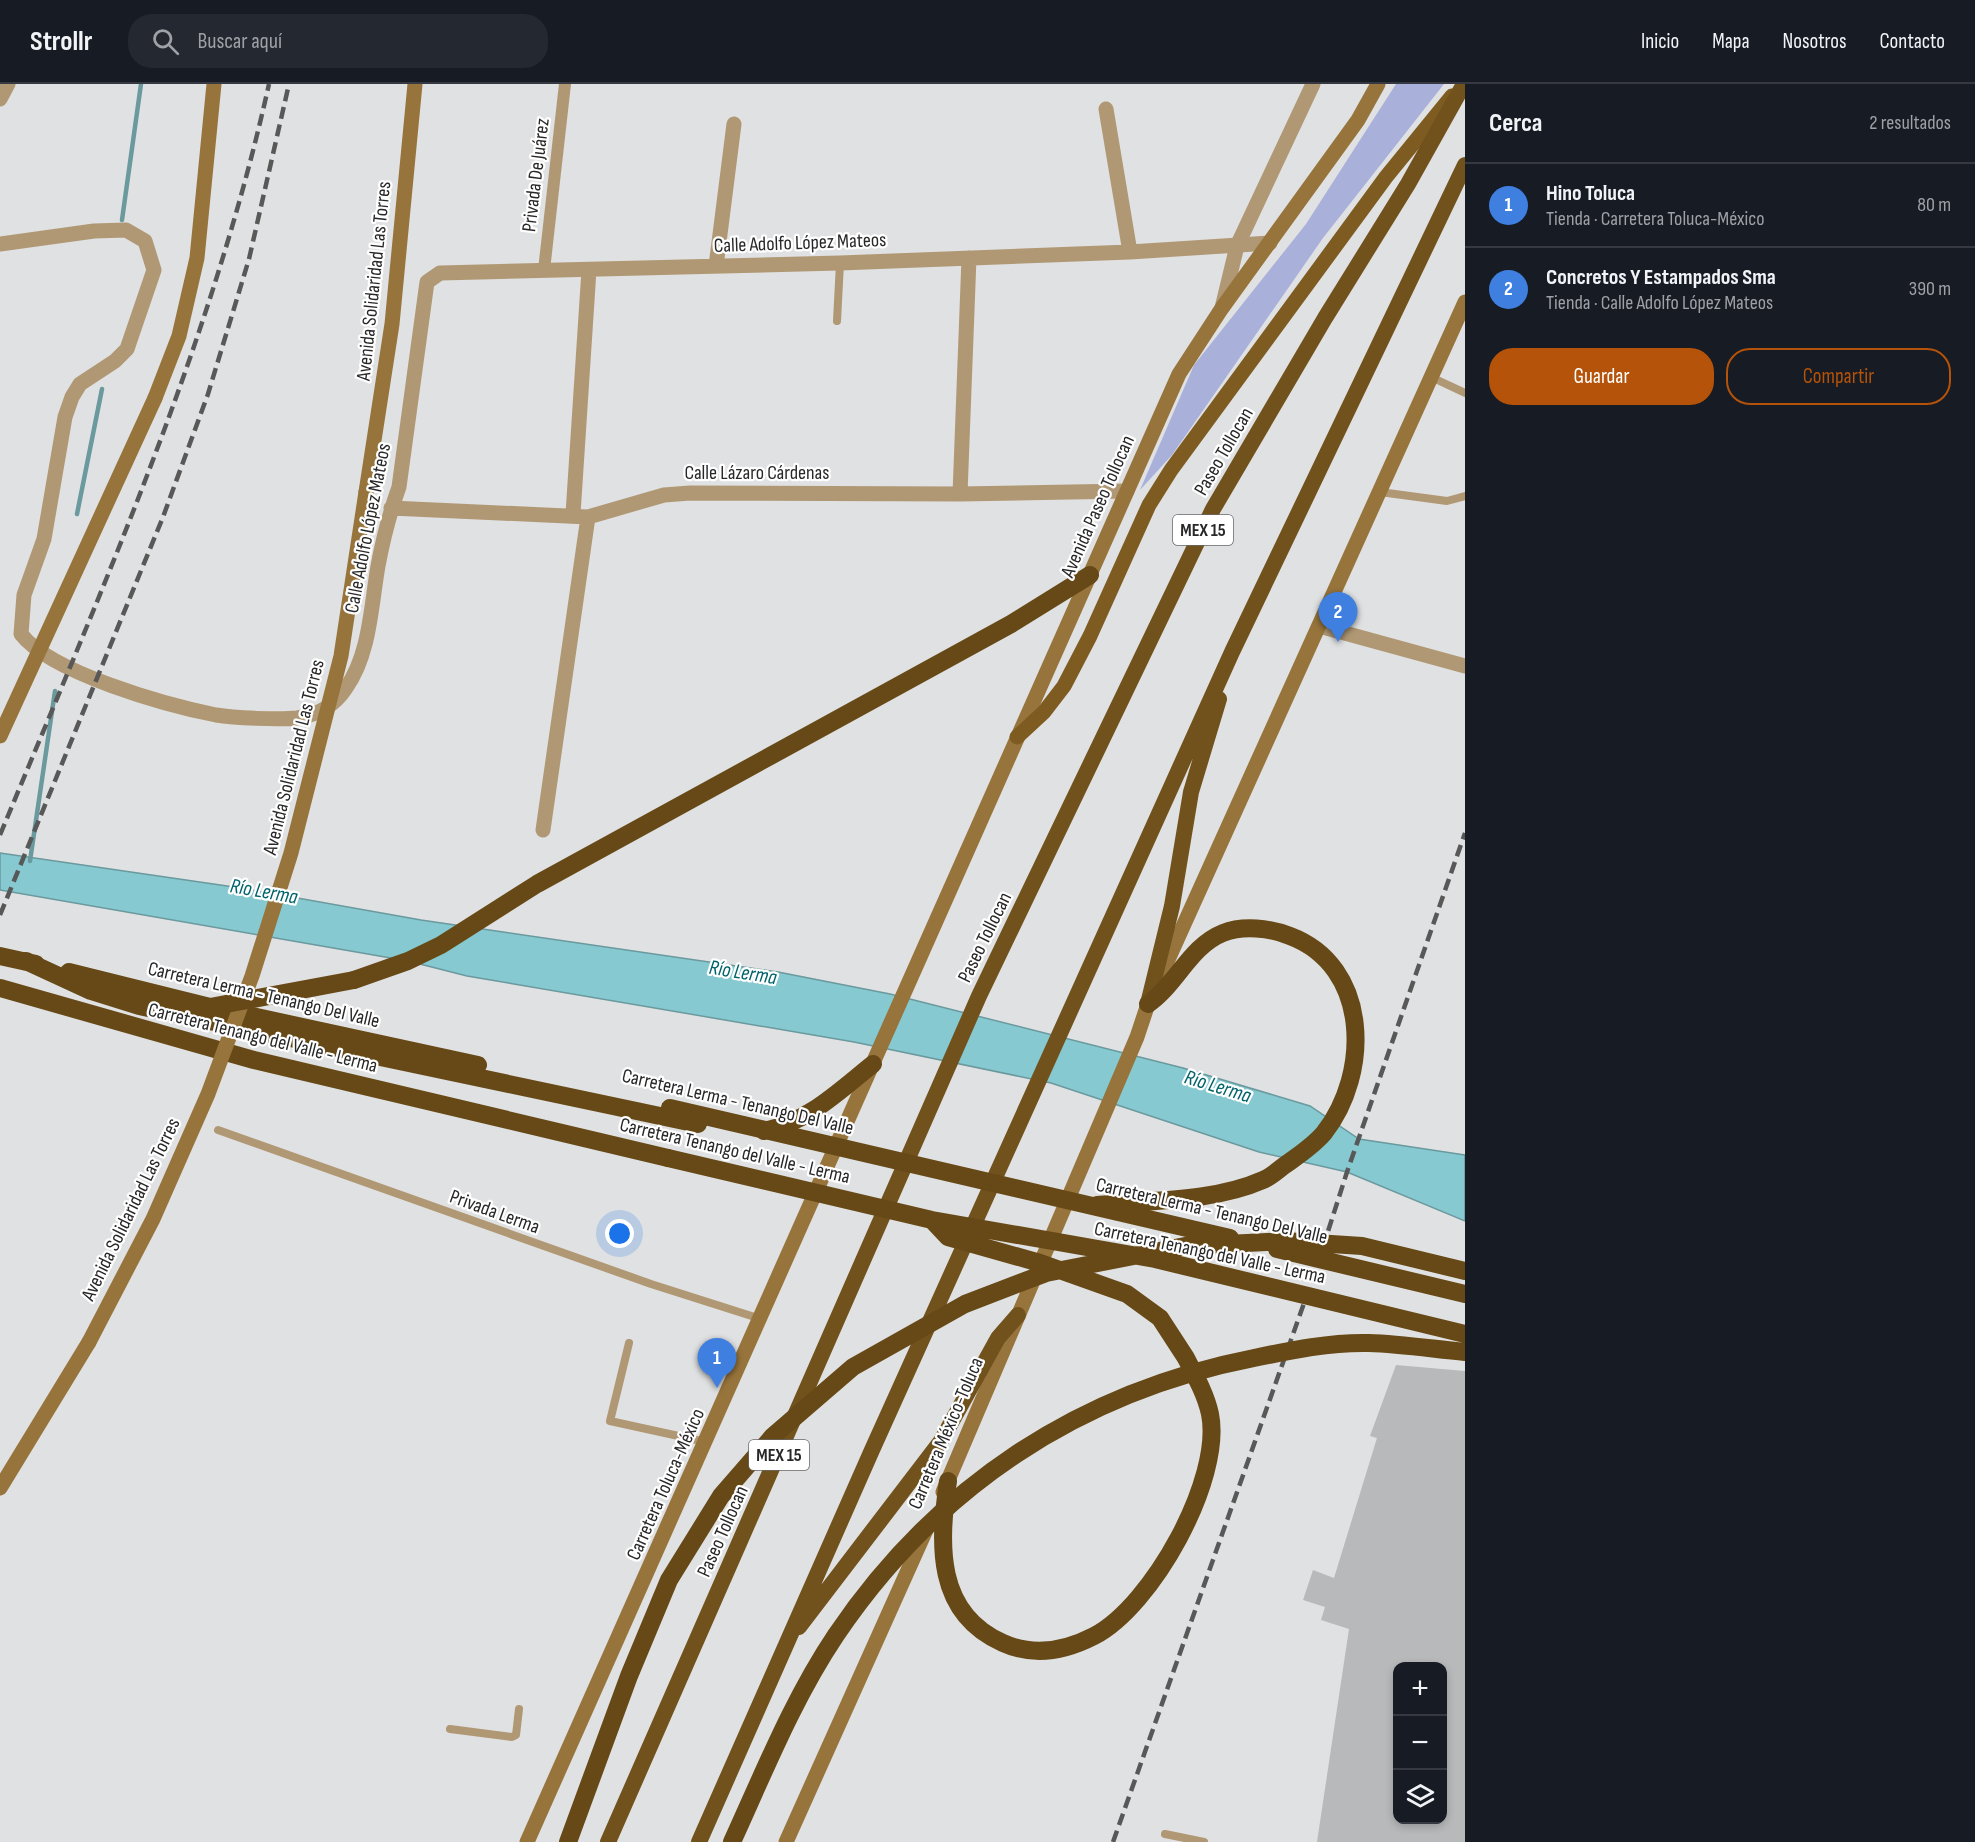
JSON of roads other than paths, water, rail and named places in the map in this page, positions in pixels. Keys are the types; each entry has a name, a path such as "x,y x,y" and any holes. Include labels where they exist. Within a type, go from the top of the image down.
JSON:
{"highway":[{"name":"Paseo Tollocan","path":"608,1842 950,1067 979,996 1213,509 1325,318 1408,184 1463,84"},
{"path":"699,1842 786,1642 1232,652 1465,165"},
{"path":"210,1007 354,980 408,961 441,945 537,884 1011,624 1090,575"},
{"path":"1148,1004 1172,906 1191,792 1232,652"},
{"path":"1095,1206 1236,1189 1265,1179 1308,1149 1324,1132 1336,1113 1353,1066 1355,1024 1344,981 1324,955 1298,939 1269,930 1239,930 1224,933 1203,946 1164,993 1148,1004"},
{"name":"Carretera Lerma - Tenango Del Valle","path":"0,956 210,1007 669,1108 1095,1206 1465,1294"},
{"path":"26,961 91,991 139,1006 723,1128 762,1132 780,1128 819,1108 875,1059"},
{"name":"Carretera Tenango del Valle - Lerma","path":"0,988 254,1060 668,1158 932,1220 1155,1259 1465,1334"},
{"path":"932,1220 948,1237 1040,1263 1127,1294 1144,1305 1161,1318 1186,1358 1200,1385 1210,1415 1211,1442 1200,1489 1194,1509 1170,1557 1125,1610 1097,1635 1067,1647 1046,1652 1017,1649 972,1625 958,1607 949,1579 944,1550 943,1517 948,1481"},
{"path":"568,1842 629,1676 669,1580 721,1496 774,1436 853,1367 965,1304 1046,1273 1185,1246 1285,1241 1362,1246 1465,1271"},
{"path":"786,1642 825,1597 941,1441 998,1338 1018,1315"},
{"path":"732,1842 794,1707 836,1635 899,1554 959,1497 1035,1440 1130,1393 1203,1368 1300,1348 1368,1343 1465,1352"}],"main road":[{"path":"0,735 154,398 179,336 197,258 214,84"},
{"name":"Avenida Solidaridad Las Torres","path":"0,1488 89,1342 157,1209 208,1094 252,976 291,853 341,656 392,324 415,84"},
{"name":"Avenida Paseo Tollocan","path":"911,977 1179,374 1222,308 1358,120 1378,84"},
{"path":"1017,737 1044,712 1064,686 1090,636 1149,505 1171,470 1386,177 1463,84"},
{"path":"1148,1004 1465,302"},
{"name":"Carretera Toluca-México","path":"527,1842 911,977"},
{"name":"Carretera México-Toluca","path":"786,1842 948,1481 1137,1037 1148,1004"}],"street":[{"path":"0,99 8,84"},
{"name":"Privada De Juárez","path":"544,270 566,84"},
{"path":"1222,308 1237,246 1313,84"},
{"path":"1106,109 1130,252"},
{"path":"716,266 734,124"},
{"name":"Calle Adolfo López Mateos","path":"0,244 94,231 126,230 146,241 154,270 128,349 115,361 80,384 72,397 65,417 44,539 24,595 20,617 21,634 44,655 118,688 217,715 297,718 321,711 334,704 356,671 370,622 378,566 399,487 428,282 440,273 840,263 1130,252 1270,243"},
{"path":"960,494 969,258"},
{"path":"543,830 581,515 589,270"},
{"name":"Calle Lázaro Cárdenas","path":"392,508 581,515 640,500 690,493 960,494 1127,491"},
{"path":"1319,626 1465,666"}],"lane":[{"path":"837,321 840,263"},
{"path":"1431,378 1465,393"},
{"path":"1380,492 1447,501 1465,496"},
{"name":"Privada Lerma","path":"218,1130 651,1284 761,1319"},
{"path":"629,1343 610,1421 706,1442"},
{"path":"450,1730 512,1737 516,1735 519,1708"},
{"path":"1165,1833 1204,1842"}],"water":[{"name":"Río Lerma","path":"0,853 241,888 421,920 778,972 890,994 1183,1068 1310,1106 1359,1139 1465,1155 1465,1221 1347,1172 1259,1152 1051,1083 854,1042 467,976 408,961 0,890"}],"waterway":[{"path":"122,220 141,84"},
{"path":"77,514 102,389"},
{"path":"30,861 55,691"}],"railway":[{"path":"0,835 115,558 185,371 217,277 245,181 269,84"},
{"path":"0,915 163,517 208,394 249,259 289,84"},
{"path":"1113,1842 1314,1275 1347,1172 1465,833"}],"place":[{"name":"Concretos Y Estampados Sma","path":"1338,642"},
{"name":"Hino Toluca","path":"717,1388"}]}
